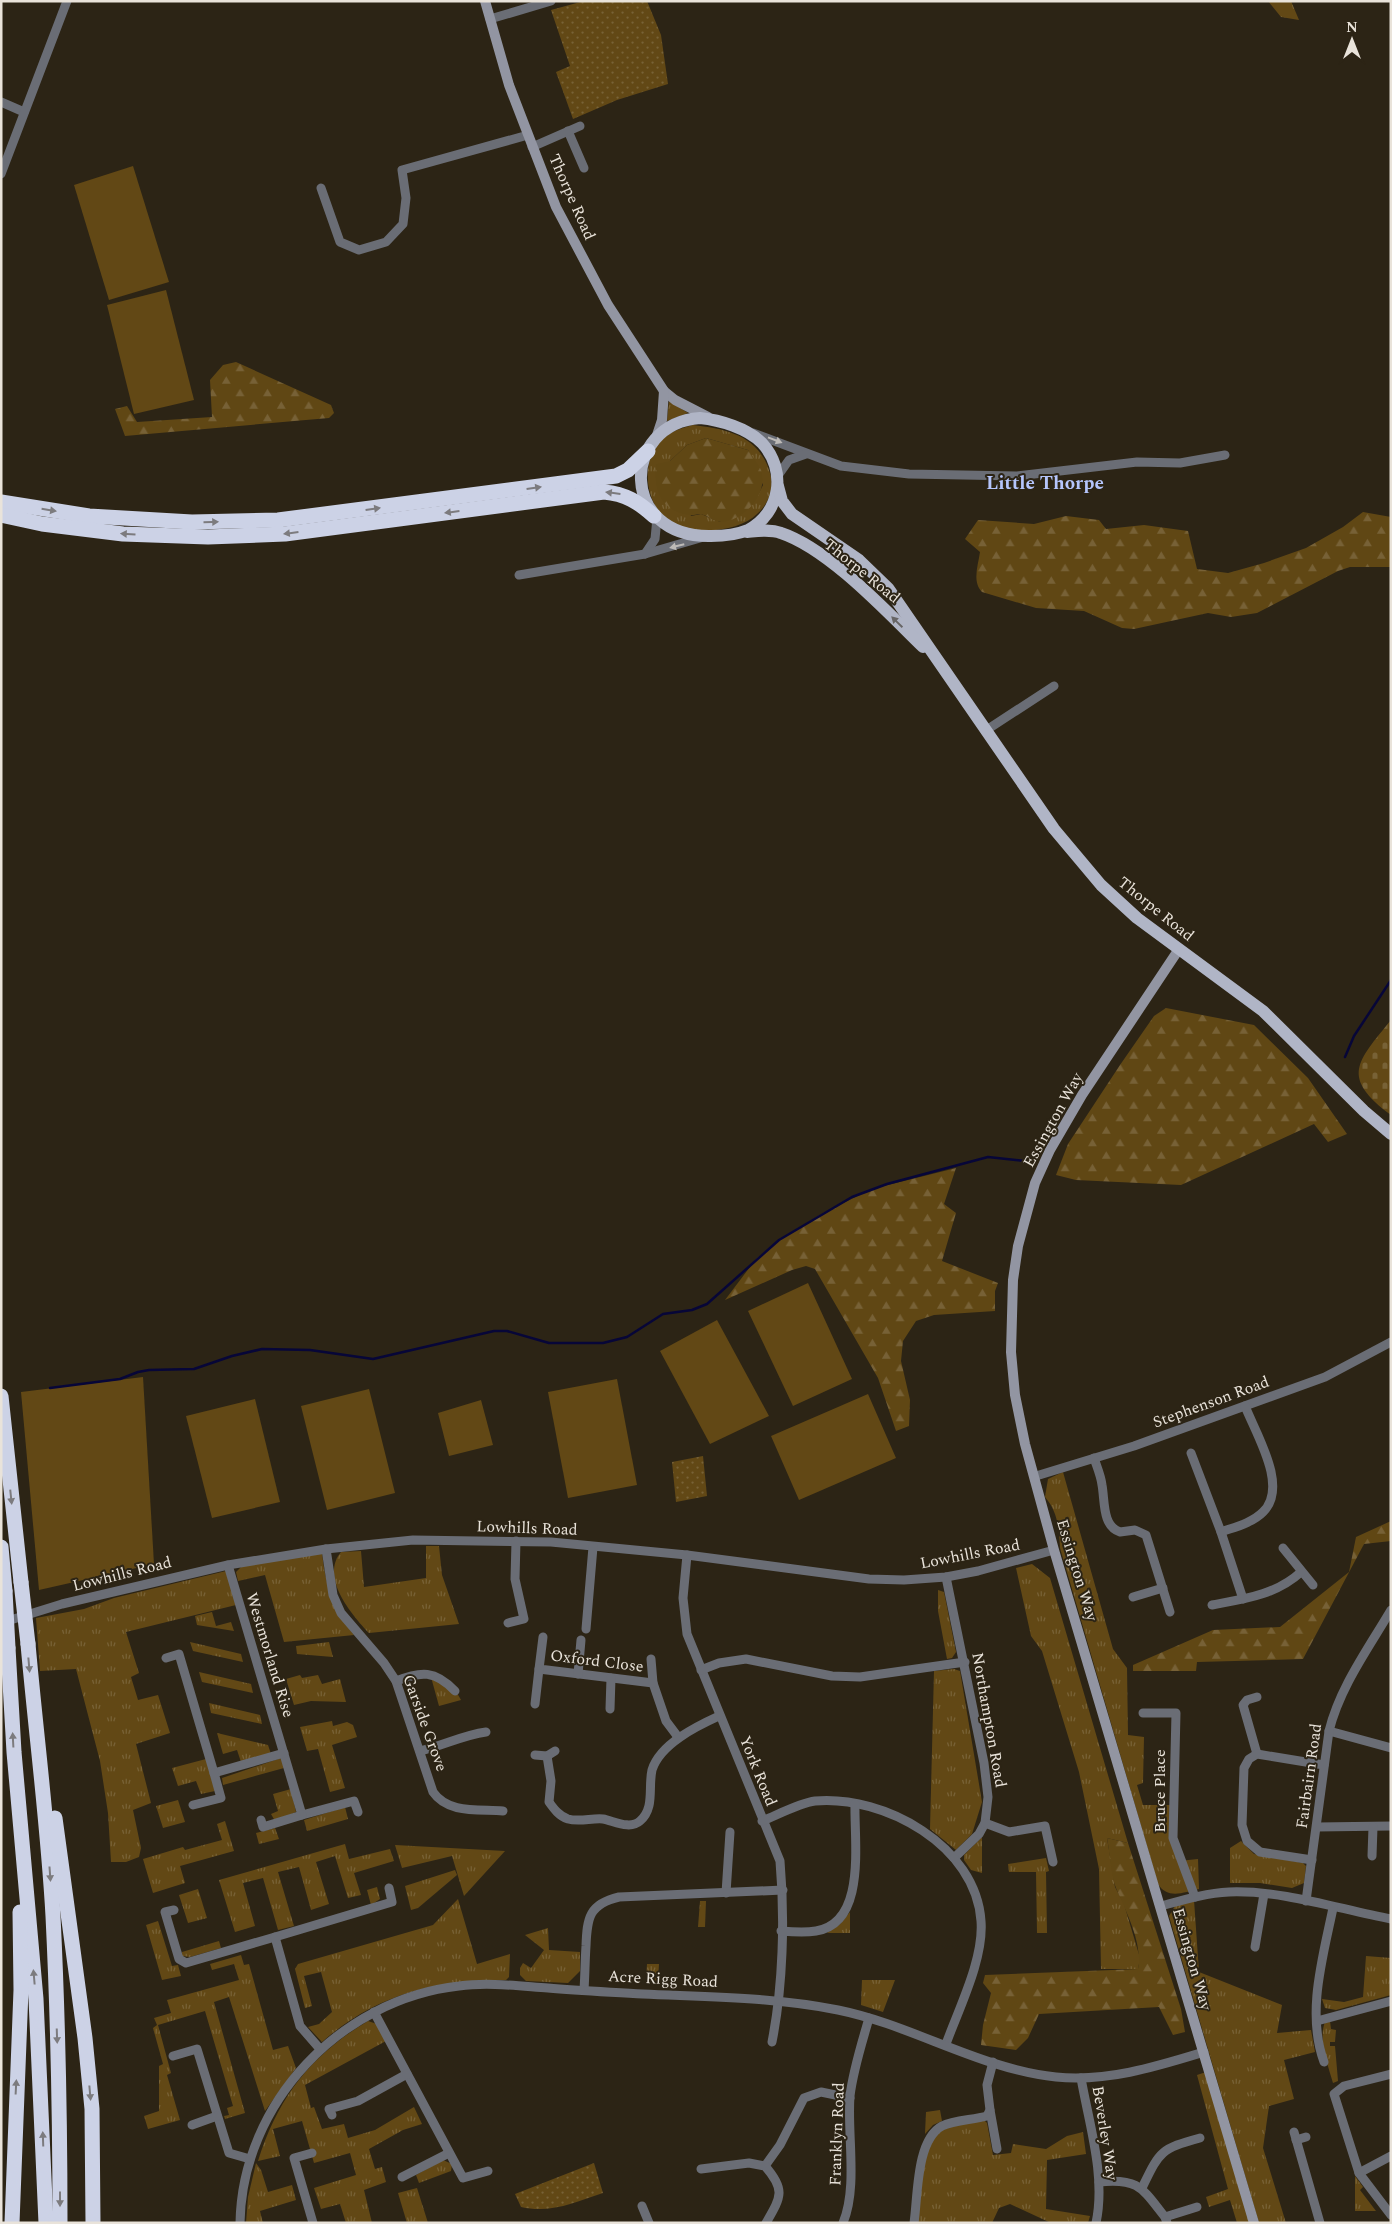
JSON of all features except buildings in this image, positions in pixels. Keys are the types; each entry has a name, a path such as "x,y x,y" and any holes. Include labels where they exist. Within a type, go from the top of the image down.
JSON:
{"highway":[{"path":"1,502 90,516 192,522 278,520 616,476 628,470 648,451"},
{"path":"1,515 42,524 123,534 208,537 285,534 604,492 618,493 636,501 656,517"},
{"path":"1,1396 46,1822 53,1915 59,2085 60,2223"},
{"path":"1,1547 6,1591 17,1788 36,2000 46,2223"},
{"path":"31,1686 44,1730 85,2038 92,2109 93,2223"},
{"path":"12,2223 21,1990 20,1903 14,1830 17,1788"}],"main road":[{"path":"688,419 714,419 743,431 761,443 770,453 778,482 774,503 757,524 742,532 708,536 679,533 656,517 646,503 640,476 648,451 656,438 675,423 688,419"},
{"name":"Thorpe Road","path":"778,482 782,501 792,514 859,560 888,588 985,731 1077,858 1101,885 1130,911 1263,1011 1353,1101 1391,1134"},
{"name":"Thorpe Road","path":"742,532 769,530 780,533 798,542 830,563 866,592 944,669"}],"street":[{"path":"1,174 67,1"},
{"name":"Thorpe Road","path":"485,1 509,84 556,207 608,306 664,391 681,404 714,419"},
{"path":"490,19 533,4 551,1"},
{"path":"1,102 24,112"},
{"path":"532,147 580,126"},
{"path":"568,131 584,168"},
{"path":"321,188 340,242 359,250 386,242 403,224 406,198 402,170 528,135"},
{"path":"656,438 662,420 664,391"},
{"path":"743,431 764,436 796,448 806,454 841,466 902,473 1016,476 1137,462 1180,463 1225,455"},
{"path":"778,482 789,460 806,454"},
{"path":"645,554 655,539 656,517"},
{"path":"519,575 645,554 708,536"},
{"path":"985,731 1054,686"},
{"name":"Essington Way","path":"1179,949 1082,1095 1050,1150 1035,1183 1024,1221 1013,1280 1011,1352 1015,1395 1025,1444 1036,1476 1054,1550 1254,2223"},
{"name":"Stephenson Road","path":"1036,1476 1094,1458 1324,1377 1391,1342"},
{"path":"1221,1532 1249,1522 1263,1512 1274,1493 1273,1476 1245,1406"},
{"path":"1191,1453 1221,1532 1243,1599"},
{"path":"1094,1458 1110,1524 1120,1532 1135,1530 1146,1535 1170,1612"},
{"name":"Lowhills Road","path":"1,1622 62,1604 228,1565 326,1549 413,1540 516,1541 593,1547 687,1555 869,1579 904,1580 946,1577 1013,1563 1054,1550"},
{"path":"508,1624 524,1618 515,1579 516,1541"},
{"path":"586,1630 593,1547"},
{"path":"1283,1548 1313,1586"},
{"name":"Garside Grove","path":"326,1549 333,1595 341,1613 384,1663 396,1681 433,1792 439,1801 450,1807 503,1811"},
{"name":"York Road","path":"687,1555 683,1598 687,1634 780,1862 783,1890 778,2001 772,2042"},
{"name":"Westmorland Rise","path":"228,1565 302,1815"},
{"path":"1212,1605 1270,1592 1302,1572"},
{"name":"Northampton Road","path":"946,1577 965,1662 984,1763 988,1797 985,1823 970,1846 954,1858"},
{"path":"1133,1597 1163,1588"},
{"name":"Fairbairn Road","path":"1306,1901 1324,1765 1334,1710 1342,1692 1391,1610"},
{"name":"Oxford Close","path":"543,1637 539,1669 653,1682 666,1721 678,1737"},
{"path":"578,1674 581,1640"},
{"path":"166,1658 179,1654 221,1798 193,1805"},
{"path":"651,1659 653,1682"},
{"path":"701,1670 719,1663 746,1659 843,1677 860,1678 965,1662"},
{"path":"535,1704 539,1669"},
{"path":"396,1681 411,1675 427,1673 444,1679 456,1691"},
{"path":"610,1709 611,1678"},
{"path":"1257,1697 1247,1700 1243,1705 1258,1754"},
{"name":"Bruce Place","path":"1143,1713 1176,1713 1173,1838 1195,1897"},
{"path":"535,1755 551,1753 549,1802 556,1813 569,1819 603,1819 626,1825 638,1823 648,1812 652,1769 678,1737 720,1716"},
{"path":"1329,1731 1391,1748"},
{"path":"420,1751 447,1744 469,1735 486,1732"},
{"path":"214,1773 284,1753"},
{"path":"1312,1860 1260,1852 1247,1841 1242,1825 1244,1768 1249,1759 1258,1754 1324,1765"},
{"path":"261,1820 263,1827 354,1801 358,1812"},
{"path":"762,1821 814,1801 855,1804 889,1813 903,1820 928,1834 954,1858 973,1887 980,1914 981,1938 977,1958 946,2044"},
{"path":"781,1931 816,1931 832,1926 843,1915 854,1889 855,1804"},
{"path":"985,1823 1009,1832 1045,1826 1053,1862"},
{"path":"1317,1827 1391,1826"},
{"path":"1372,1856 1373,1827"},
{"path":"726,1893 730,1832"},
{"path":"174,1910 165,1912 178,1959 186,1963 392,1902 389,1888"},
{"path":"584,1990 587,1921 594,1910 606,1900 619,1897 783,1890"},
{"path":"1161,1906 1195,1897 1228,1892 1264,1894 1391,1919"},
{"path":"1255,1947 1264,1894"},
{"path":"1324,2062 1317,2021 1318,1984 1333,1908"},
{"path":"274,1937 300,2026 320,2049"},
{"name":"Acre Rigg Road","path":"240,2223 243,2189 250,2159 273,2107 294,2077 320,2049 349,2027 374,2012 408,1998 460,1985 515,1986 778,2001 838,2010 869,2018 993,2062 1039,2074 1081,2078 1123,2074 1204,2052"},
{"path":"1317,2021 1391,2001"},
{"path":"374,2012 463,2178 488,2171"},
{"name":"Franklyn Road","path":"843,2223 847,2213 850,2192 850,2098 852,2080 869,2018"},
{"path":"173,2056 197,2049 229,2153 250,2159"},
{"path":"993,2062 987,2086 997,2149"},
{"path":"332,2115 329,2109 358,2101 406,2074"},
{"path":"1391,2074 1344,2086 1334,2094 1359,2173 1391,2215"},
{"name":"Beverley Way","path":"1081,2078 1099,2182 1096,2223"},
{"path":"765,2166 780,2145 804,2098 822,2092 850,2098"},
{"path":"914,2223 922,2158 928,2138 942,2126 987,2116 990,2110"},
{"path":"192,2125 217,2116"},
{"path":"1306,2137 1295,2136 1320,2223"},
{"path":"1142,2188 1158,2156 1170,2146 1200,2138"},
{"path":"312,2153 294,2158 313,2223"},
{"path":"402,2178 449,2153"},
{"path":"1359,2173 1391,2156"},
{"path":"701,2169 749,2163 765,2166 780,2187 779,2200 766,2223"},
{"path":"1099,2182 1122,2181 1142,2188 1166,2220 1196,2207"},
{"path":"642,2206 649,2223"}],"green space":[{"path":"584,1 647,1 661,35 668,84 617,100 573,119 556,72 570,66 551,10"},
{"path":"1268,1 1291,1 1299,20 1281,17"},
{"path":"133,166 169,282 109,300 74,185"},
{"path":"166,290 194,400 134,414 107,305"},
{"path":"236,362 331,405 334,413 329,418 125,436 115,409 127,406 137,422 212,417 210,380 223,365"},
{"path":"669,401 688,413 667,421"},
{"path":"693,425 719,429 742,438 752,444 767,463 772,482 769,497 757,514 748,520 725,529 699,530 674,524 657,509 648,486 650,462 654,450 671,433","holes":["706,438 748,450 763,485 759,493 720,522 701,514 691,516 670,461 687,445"]},
{"path":"706,438 748,450 761,470 762,488 758,496 747,511 731,520 719,522 700,514 679,513 665,504 657,490 656,464 670,461 687,445"},
{"path":"1363,512 1391,517 1391,567 1350,567 1338,571 1257,613 1231,617 1208,613 1134,629 1122,628 1084,611 1036,608 982,592 976,579 980,552 965,539 978,520 1034,524 1066,516 1099,520 1106,529 1144,525 1188,531 1197,569 1228,573 1306,548 1343,527"},
{"path":"1166,1008 1254,1025 1308,1078 1347,1134 1328,1142 1314,1124 1181,1185 1076,1180 1056,1175 1068,1144 1120,1065 1154,1016"},
{"path":"1391,1020 1391,1115 1375,1102 1365,1090 1360,1079 1359,1069 1369,1047"},
{"path":"956,1168 944,1204 956,1213 942,1261 998,1283 995,1291 995,1311 934,1315 916,1321 903,1341 901,1361 910,1400 909,1426 896,1431 878,1378 815,1269 806,1266 792,1270 725,1300 756,1259 779,1240 823,1213 872,1189"},
{"path":"808,1283 852,1379 793,1406 748,1311"},
{"path":"717,1320 769,1416 710,1444 660,1351"},
{"path":"143,1377 154,1564 39,1590 21,1392"},
{"path":"617,1379 637,1485 568,1498 548,1392"},
{"path":"369,1389 395,1493 327,1510 301,1406"},
{"path":"868,1394 896,1458 799,1500 771,1436"},
{"path":"255,1399 280,1502 212,1518 186,1416"},
{"path":"481,1400 493,1445 449,1456 438,1413"},
{"path":"703,1456 707,1496 676,1502 672,1462"},
{"path":"1063,1472 1113,1649 1127,1668 1128,1735 1144,1737 1143,1783 1137,1785 1143,1805 1174,1805 1179,1861 1198,1859 1199,1889 1177,1894 1167,1892 1158,1884 1060,1548 1055,1515 1045,1497 1048,1479"},
{"path":"1391,1521 1391,1541 1364,1544 1303,1659 1197,1662 1196,1671 1133,1671 1133,1665 1213,1630 1280,1627 1349,1572 1356,1537"},
{"path":"426,1546 439,1546 442,1575 459,1624 369,1633 347,1606 336,1584 335,1562 341,1552 361,1551 364,1587 426,1578"},
{"path":"322,1553 328,1587 336,1606 354,1635 284,1642 265,1575 238,1581 236,1572 243,1565"},
{"path":"1032,1564 1050,1578 1128,1843 1107,1838 1115,1887 1124,1904 1140,1958 1138,1969 1101,1969 1099,1869 1079,1772 1042,1651 1031,1636 1016,1568"},
{"path":"226,1571 236,1605 126,1632 139,1673 131,1677 138,1700 158,1695 170,1733 136,1744 151,1803 133,1810 141,1848 139,1857 126,1862 111,1862 108,1813 100,1761 76,1669 40,1671 36,1618 84,1609 114,1598"},
{"path":"938,1590 944,1592 956,1652 952,1658 947,1659 938,1611"},
{"path":"212,1612 216,1626 231,1622 234,1631 197,1625 195,1616"},
{"path":"190,1642 241,1654 243,1662 193,1651"},
{"path":"329,1642 333,1657 297,1654 296,1646"},
{"path":"954,1669 960,1671 982,1802 972,1834 956,1850 930,1829 934,1671"},
{"path":"199,1672 251,1684 253,1693 202,1682"},
{"path":"300,1675 302,1678 318,1675 322,1684 340,1679 346,1702 311,1701 294,1705 286,1679"},
{"path":"431,1677 457,1693 461,1700 439,1706"},
{"path":"209,1703 260,1715 262,1724 211,1713"},
{"path":"332,1721 333,1726 347,1722 353,1725 357,1737 332,1745 345,1788 330,1792 318,1749 307,1751 300,1727"},
{"path":"217,1733 268,1745 271,1754 241,1762 237,1750 223,1754"},
{"path":"281,1758 284,1768 223,1785 222,1778"},
{"path":"206,1759 215,1791 201,1794 196,1781 178,1786 172,1768"},
{"path":"291,1789 296,1812 275,1821 271,1814 278,1811 273,1794"},
{"path":"178,1800 185,1822 163,1828 156,1806"},
{"path":"345,1807 348,1819 307,1831 304,1820"},
{"path":"225,1821 234,1851 180,1866 185,1883 153,1893 143,1859 183,1847 185,1850 222,1840 217,1824"},
{"path":"275,1828 279,1839 259,1844 256,1833"},
{"path":"982,1837 982,1873 971,1870 964,1860 964,1855"},
{"path":"1107,1838 1128,1843 1181,2009 1185,2032 1173,2035 1159,2007 1039,2014 1028,2038 1016,2050 981,2045 983,2025 991,1993 983,1983 985,1975 1138,1969 1139,1959 1136,1938 1114,1882"},
{"path":"1241,1841 1254,1854 1303,1863 1306,1866 1304,1883 1292,1888 1260,1883 1230,1883 1230,1848"},
{"path":"345,1844 349,1859 390,1849 394,1861 354,1873 361,1895 348,1898 335,1856 316,1862 329,1904 311,1910 299,1867 278,1872 294,1926 278,1930 263,1878 243,1883 255,1926 235,1932 219,1880"},
{"path":"395,1845 505,1851 464,1896 452,1856 402,1868"},
{"path":"1046,1858 1049,1871 1046,1872 1047,1933 1037,1933 1036,1872 1009,1872 1008,1864"},
{"path":"455,1870 457,1875 418,1908 411,1910 405,1886"},
{"path":"377,1887 380,1899 371,1905 367,1890"},
{"path":"198,1889 207,1918 188,1923 179,1895"},
{"path":"458,1899 477,1964 510,1954 509,1977 506,1980 455,1983 408,1993 385,2001 364,2012 322,2042 308,2027 319,2024 332,2012 321,1972 304,1976 312,2006 305,2008 295,1969 298,1964 433,1925"},
{"path":"1194,1900 1199,1972 1282,2005 1277,2033 1311,2030 1315,2052 1284,2060 1294,2099 1269,2106 1263,2148 1286,2223 1259,2223 1169,1916 1175,1906"},
{"path":"700,1901 706,1901 705,1927 698,1927"},
{"path":"850,1912 850,1933 827,1933 840,1924"},
{"path":"158,1921 172,1966 178,1965 181,1976 162,1980 146,1925"},
{"path":"548,1928 549,1950 580,1952 580,1971 568,1983 526,1981 520,1975 520,1968 523,1963 531,1968 544,1950 525,1935"},
{"path":"219,1941 221,1948 190,1957 182,1956 182,1952"},
{"path":"241,1955 244,1965 249,1964 273,2050 288,2046 296,2068 265,2111 229,1997 214,2002 245,2113 225,2119 224,2116 229,2115 227,2108 233,2106 205,2011 158,2025 171,2073 167,2075 180,2120 148,2129 144,2116 159,2111 159,2066 163,2064 153,2028 157,2025 154,2018 171,2013 167,2000 239,1980 234,1964 212,1970 210,1964"},
{"path":"1366,1956 1391,1958 1391,1995 1336,2010 1325,2008 1322,1999 1344,2002 1363,1997"},
{"path":"647,1964 659,1964 658,1981 646,1981"},
{"path":"862,1980 895,1980 883,2012 861,2005"},
{"path":"368,2021 377,2024 386,2041 305,2085 311,2108 314,2107 322,2129 344,2124 348,2138 375,2130 414,2107 422,2124 403,2130 369,2149 375,2169 382,2167 386,2182 364,2190 372,2223 346,2223 340,2204 321,2209 314,2188 356,2175 350,2153 314,2163 302,2121 273,2129 280,2156 258,2161 276,2117 299,2080 313,2063 330,2048"},
{"path":"1330,2021 1331,2029 1336,2030 1335,2042 1330,2042 1330,2046 1335,2046 1338,2081 1333,2083 1323,2044 1325,2022"},
{"path":"1206,2072 1250,2223 1237,2223 1230,2200 1209,2207 1206,2197 1228,2189 1197,2075"},
{"path":"940,2110 942,2121 933,2125 925,2134 926,2112"},
{"path":"983,2119 987,2123 993,2155 1011,2153 1013,2144 1046,2149 1067,2136 1083,2132 1086,2154 1047,2160 1046,2209 1090,2216 1088,2223 1051,2223 1010,2204 999,2208 992,2223 918,2223 922,2170 925,2156 936,2134 948,2125"},
{"path":"443,2160 452,2164 451,2171 419,2183 416,2175"},
{"path":"256,2163 261,2170 268,2192 292,2185 296,2200 260,2211 263,2223 246,2223 248,2197"},
{"path":"594,2163 603,2193 553,2208 532,2209 521,2207 515,2194"},
{"path":"1355,2176 1363,2187 1360,2190 1376,2211 1355,2211"},
{"path":"417,2188 428,2223 407,2223 398,2193"}],"waterway":[{"path":"1345,1057 1354,1036 1391,980"},
{"path":"50,1388 120,1379 149,1370 194,1369 232,1356 262,1349 310,1350 373,1359 494,1331 507,1331 549,1343 603,1343 627,1337 663,1314 692,1310 707,1304 779,1240 852,1197 887,1184 988,1157 1034,1162"}],"district":[{"name":"Little Thorpe","path":"1045,483"}]}
